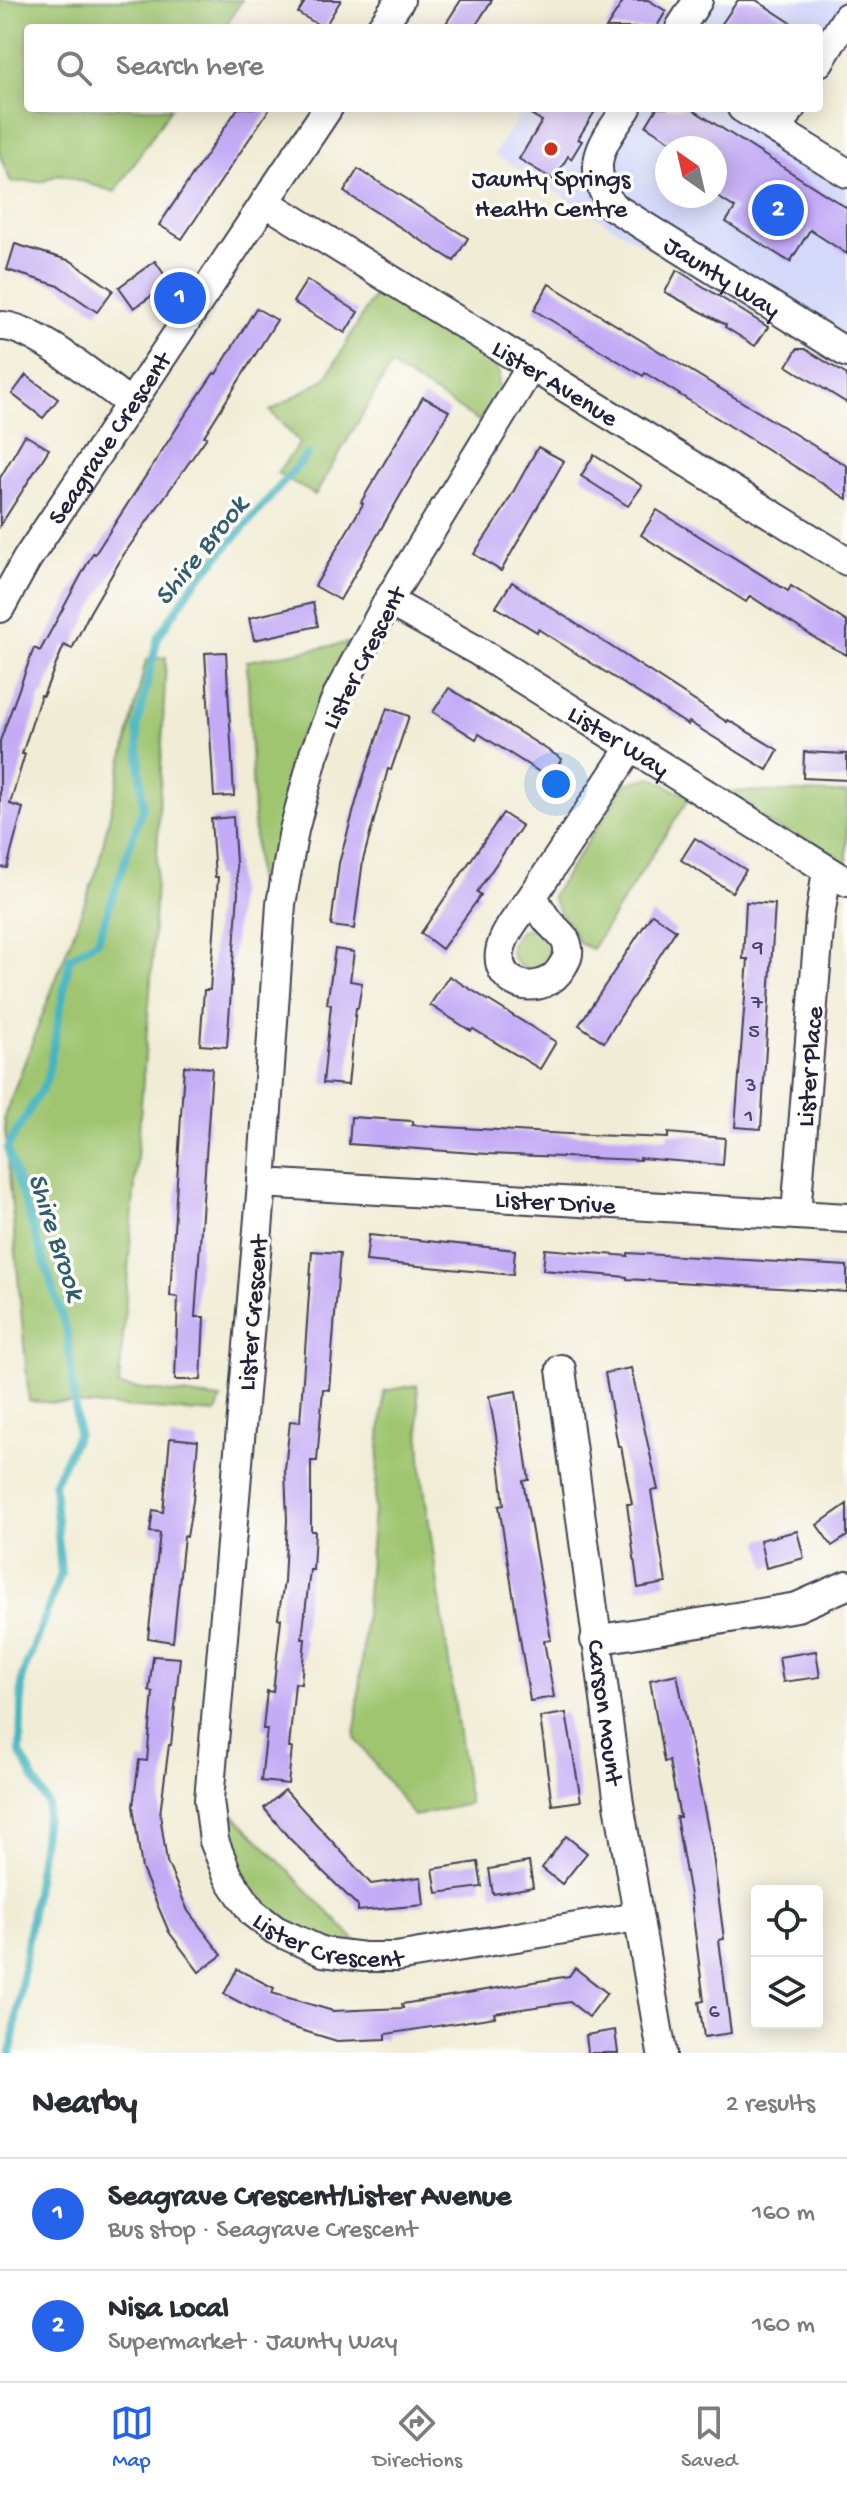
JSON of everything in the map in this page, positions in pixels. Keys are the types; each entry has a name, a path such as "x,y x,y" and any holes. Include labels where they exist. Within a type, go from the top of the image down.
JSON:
{"street":[{"path":"384,24 400,0"},
{"path":"683,24 698,0"},
{"path":"823,56 847,17"},
{"name":"Seagrave Crescent","path":"0,608 27,559 325,112"},
{"name":"Jaunty Way","path":"624,112 604,141 597,165 600,189 612,206 847,353"},
{"path":"758,112 785,119 847,173"},
{"name":"Lister Avenue","path":"265,202 847,561"},
{"path":"0,326 8,325 34,335 131,404"},
{"name":"Lister Crescent","path":"532,365 388,601 337,696 314,754 294,830 281,904 262,1183 209,1800 214,1841 229,1878 253,1913 275,1930 323,1952 396,1957 637,1917"},
{"name":"Lister Way","path":"388,601 476,650 837,876"},
{"path":"533,895 631,747"},
{"name":"Lister Place","path":"796,1214 820,917 837,876"},
{"name":"Lister Drive","path":"262,1183 847,1218"},
{"name":"Carson Mount","path":"561,1369 595,1640 637,1917 662,2053"},
{"path":"595,1640 797,1607 847,1585"}],"shaded area":[{"path":"687,0 847,0 847,11 823,50 823,24 671,24"},
{"path":"521,112 784,112 777,123 847,174 847,370 494,154"}],"green space":[{"path":"0,0 242,0 227,24 24,24 24,112 168,112 115,192 59,174 44,181 11,182 0,156"},
{"path":"378,288 487,355 499,373 498,392 479,421 391,366 315,495 277,473 300,443 270,411 326,378"},
{"path":"348,643 325,697 273,888 257,884 247,661"},
{"path":"166,657 152,966 119,1386 221,1399 216,1413 29,1401 4,1117 97,870 146,660"},
{"path":"652,777 689,798 592,949 579,943 552,896 625,784"},
{"path":"716,791 847,793 847,869"},
{"path":"532,928 547,934 553,949 547,964 532,970 517,964 511,949 517,934"},
{"path":"417,1385 422,1473 469,1804 414,1816 355,1738 384,1391"},
{"path":"221,1801 359,1944 340,1943 302,1931 284,1921 251,1894 230,1862"}],"building":[{"path":"306,0 341,0 326,24 317,24 298,13"},
{"path":"461,0 492,0 477,24 446,24"},
{"path":"624,0 648,0 666,11 658,24 609,24"},
{"path":"738,0 756,0 793,24 722,24"},
{"path":"235,112 267,112 182,239 159,225"},
{"name":"Jaunty Springs Health Centre","path":"527,112 595,112 578,139 582,141 571,159 568,156 554,180 519,159 542,121"},
{"path":"655,112 696,112 847,208 847,254 810,230 790,262 726,222 735,208 727,203 727,136 662,136 646,126"},
{"path":"358,169 468,238 454,261 344,192"},
{"path":"15,244 71,261 113,290 97,312 59,286 7,270"},
{"path":"155,261 170,283 134,308 119,287"},
{"path":"677,270 768,327 755,346 726,325 665,292"},
{"path":"307,280 358,312 345,333 293,302"},
{"path":"549,284 847,466 847,499 645,373 643,376 534,310"},
{"path":"256,308 277,320 204,436 207,437 124,554 72,649 64,645 41,695 10,804 23,808 7,868 0,867 0,741 34,648 40,651 93,553 216,374"},
{"path":"797,349 805,349 847,375 847,403 787,366"},
{"path":"26,375 58,399 43,418 12,394"},
{"path":"423,397 449,411 340,600 315,586"},
{"path":"25,435 49,449 0,526 0,478"},
{"path":"538,447 564,461 501,571 474,554 502,512"},
{"path":"594,455 642,486 628,506 581,476"},
{"path":"657,510 788,591 791,586 847,622 847,655 750,596 746,602 641,535"},
{"path":"512,582 727,722 778,750 767,770 689,722 688,725 538,629 537,632 496,607"},
{"path":"313,603 318,626 254,640 249,618"},
{"path":"226,652 234,796 214,797 205,653"},
{"path":"449,688 562,759 549,778 479,734 476,739 433,712"},
{"path":"387,708 409,716 391,770 388,769 363,860 354,929 331,926 339,863"},
{"path":"804,752 847,754 847,780 803,778"},
{"path":"503,813 522,826 477,892 481,895 442,949 421,933"},
{"path":"233,817 238,893 227,1047 200,1045 204,990 210,990 218,877 215,877 211,819"},
{"path":"695,838 746,870 732,892 681,860"},
{"path":"746,902 775,904 761,1129 735,1127 748,959 743,959"},
{"path":"652,914 676,930 604,1042 579,1025"},
{"path":"335,949 354,952 350,981 362,983 356,1008 348,1085 323,1083 331,1005 327,1004"},
{"path":"449,976 556,1042 540,1069 430,1005"},
{"path":"184,1066 212,1068 195,1317 204,1317 201,1380 175,1380 178,1297 170,1296"},
{"path":"351,1117 412,1121 412,1125 567,1134 668,1138 668,1133 725,1138 723,1165 349,1144"},
{"path":"369,1235 515,1250 513,1275 366,1261"},
{"path":"545,1249 847,1266 847,1292 627,1279 543,1270"},
{"path":"312,1251 340,1253 329,1390 323,1389 317,1461 311,1461 311,1531 315,1531 313,1570 310,1570 302,1639 305,1639 301,1684 295,1683 288,1784 261,1781 267,1729 263,1729 267,1691 273,1692 281,1619 278,1618 284,1582 287,1520 285,1470 290,1421 300,1422"},
{"path":"631,1368 658,1490 651,1491 666,1583 638,1588 627,1504 632,1504 605,1373"},
{"path":"516,1391 529,1480 523,1481 551,1640 544,1641 554,1697 530,1701 499,1506 504,1505 489,1396"},
{"path":"170,1438 198,1441 193,1501 187,1537 184,1536 173,1642 148,1638 160,1533 150,1532 153,1510 163,1512"},
{"path":"847,1504 847,1536 832,1546 817,1525"},
{"path":"797,1531 804,1558 766,1568 760,1540"},
{"path":"816,1651 820,1677 783,1682 779,1657"},
{"path":"153,1656 180,1658 160,1814 167,1862 188,1911 222,1955 199,1972 169,1932 142,1869 133,1806 139,1760 147,1761"},
{"path":"677,1674 712,1848 724,1939 719,1940 731,2033 704,2037 699,2002 704,2001 676,1817 680,1817 669,1761 664,1762 650,1680"},
{"path":"566,1713 581,1801 552,1805 540,1717"},
{"path":"285,1790 371,1884 421,1877 424,1905 358,1911 358,1906 289,1838 264,1808"},
{"path":"566,1836 587,1853 562,1884 542,1868"},
{"path":"478,1862 482,1887 437,1893 433,1869"},
{"path":"529,1862 533,1887 493,1894 489,1869"},
{"path":"575,1968 607,1993 589,2017 570,2002 386,2034 386,2039 337,2041 281,2024 224,1994 237,1969 274,1988 272,1993 333,2011 403,2008 402,2004 569,1976"},
{"path":"615,2030 618,2053 588,2053 586,2035"}],"waterway":[{"name":"Shire Brook","path":"11,2053 48,1805 20,1753 22,1677 61,1574 54,1484 78,1433 67,1332 7,1148 47,1080 70,958 98,940 143,807 137,727 158,637 193,585 308,454"}],"place":[{"name":"Jaunty Springs Health Centre","path":"551,149"},
{"name":"Nisa Local","path":"778,210"},
{"name":"Seagrave Crescent/Lister Avenue","path":"180,298"}]}
